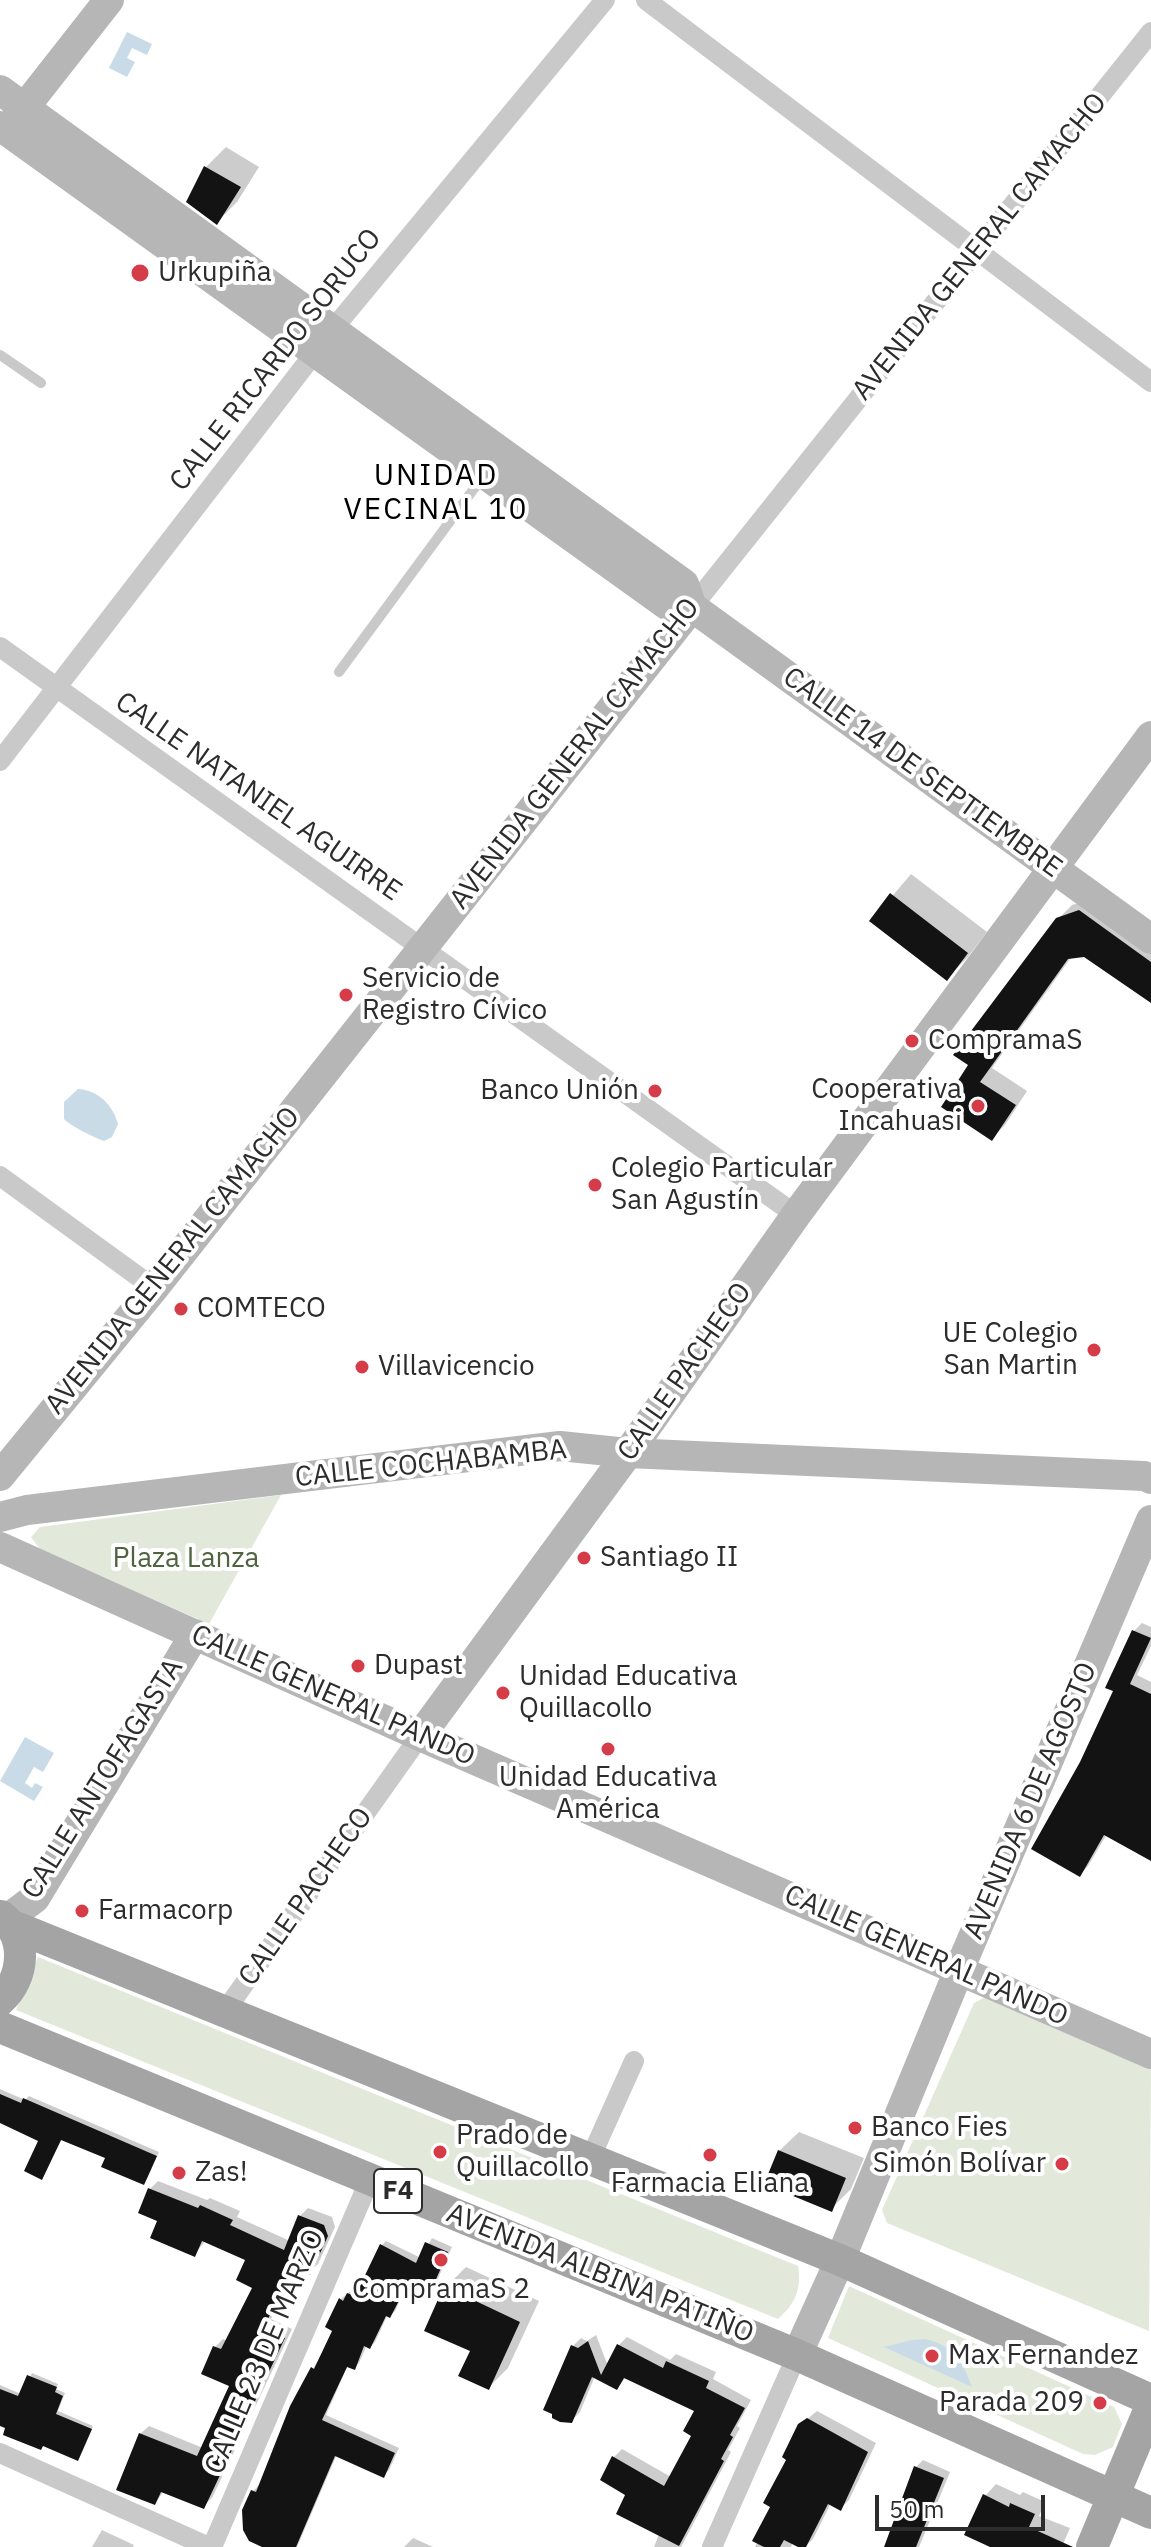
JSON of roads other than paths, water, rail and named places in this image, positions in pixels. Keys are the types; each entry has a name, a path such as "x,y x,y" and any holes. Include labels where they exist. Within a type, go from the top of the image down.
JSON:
{"main road":[{"path":"6,119 109,0"},
{"name":"CALLE 14 DE SEPTIEMBRE","path":"6,119 325,341 684,584 692,607"},
{"name":"CALLE 14 DE SEPTIEMBRE","path":"325,341 485,474 667,605 692,607 1151,939"},
{"name":"AVENIDA GENERAL CAMACHO","path":"0,1476 154,1288 692,607"},
{"name":"CALLE PACHECO","path":"420,1736 628,1453 796,1215 1151,736"},
{"name":"CALLE COCHABAMBA","path":"0,1517 27,1510 560,1446 628,1453 1144,1476 1151,1479"},
{"name":"AVENIDA 6 DE AGOSTO","path":"797,2355 840,2260 959,1970 1151,1520"},
{"name":"CALLE GENERAL PANDO","path":"0,1547 420,1736 1151,2054"},
{"name":"CALLE ANTOFAGASTA","path":"7,1920 35,1898 195,1634"},
{"path":"0,2000 17,1978 21,1961 7,1920"},
{"path":"7,1920 840,2260 1151,2403 1092,2547"},
{"name":"AVENIDA ALBINA PATIÑO","path":"0,2027 797,2355 1151,2513"}],"street":[{"name":"CALLE RICARDO SORUCO","path":"0,761 325,341 605,0"},
{"path":"646,0 1151,382"},
{"name":"AVENIDA GENERAL CAMACHO","path":"692,607 1151,32"},
{"name":"CALLE NATANIEL AGUIRRE","path":"0,647 796,1215"},
{"path":"0,1176 154,1288"},
{"name":"CALLE PACHECO","path":"225,2011 420,1736"},
{"path":"590,2159 634,2061"},
{"name":"CALLE 23 DE MARZO","path":"211,2547 370,2179"},
{"path":"712,2547 797,2355"},
{"path":"0,2453 211,2547"}],"lane":[{"path":"0,355 41,383"},
{"path":"339,672 485,474"}],"water":[{"path":"127,32 152,44 147,55 132,48 127,58 135,62 127,77 109,68"},
{"path":"78,1089 92,1092 108,1105 118,1124 112,1137 104,1141 64,1119 64,1102"},
{"path":"25,1737 54,1753 43,1772 34,1767 25,1783 32,1788 35,1783 43,1787 34,1801 0,1781"},
{"path":"925,2339 942,2345 955,2356 965,2369 972,2387 884,2347"}],"place":[{"name":"Urkupiña","path":"140,273"},
{"name":"Servicio de Registro Cívico","path":"346,995"},
{"name":"CompramaS","path":"912,1041"},
{"name":"Banco Unión","path":"655,1091"},
{"name":"Cooperativa Incahuasi","path":"978,1106"},
{"name":"Colegio Particular San Agustín","path":"595,1185"},
{"name":"COMTECO","path":"181,1309"},
{"name":"UE Colegio San Martin","path":"1094,1350"},
{"name":"Villavicencio","path":"362,1367"},
{"name":"Santiago II","path":"584,1558"},
{"name":"Dupast","path":"358,1666"},
{"name":"Unidad Educativa Quillacollo","path":"503,1693"},
{"name":"Unidad Educativa América","path":"608,1749"},
{"name":"Farmacorp","path":"82,1911"},
{"name":"Banco Fies","path":"855,2128"},
{"name":"Prado de Quillacollo","path":"440,2152"},
{"name":"Farmacia Eliana","path":"710,2155"},
{"name":"Simón Bolívar","path":"1062,2164"},
{"name":"Zas!","path":"179,2173"},
{"name":"CompramaS 2","path":"441,2260"},
{"name":"Max Fernandez","path":"932,2356"},
{"name":"Parada 209","path":"1100,2403"}],"district":[{"name":"UNIDAD VECINAL 10","path":"436,493"}],"park label":[{"name":"Plaza Lanza","path":"186,1559"}]}
